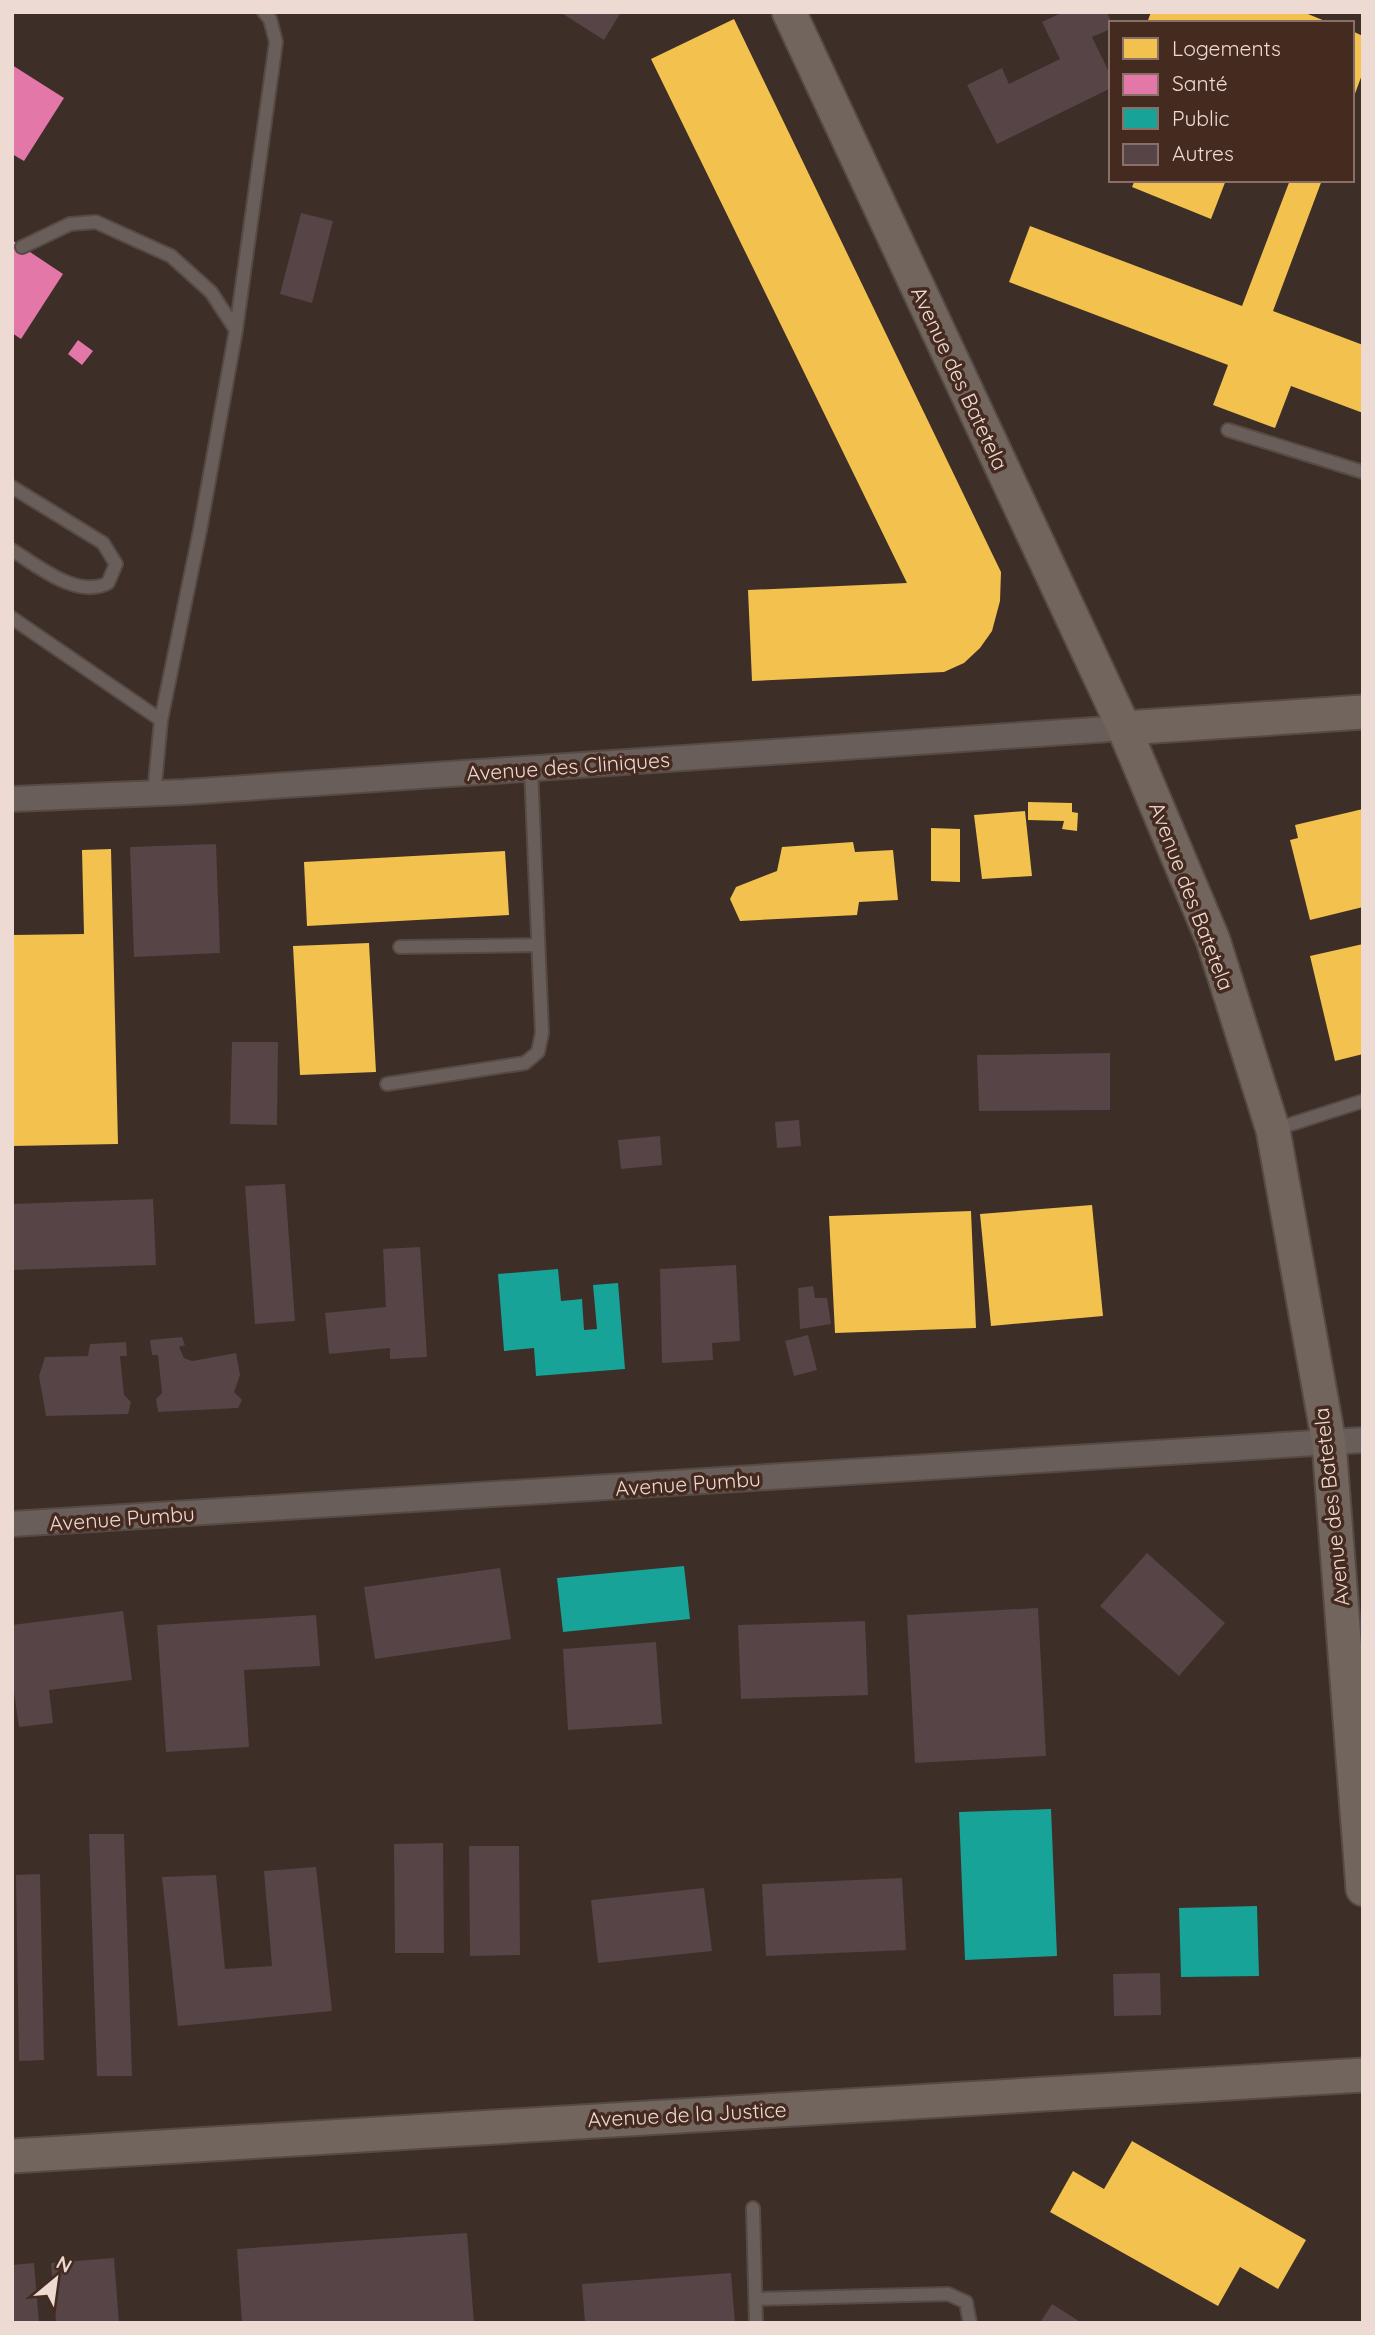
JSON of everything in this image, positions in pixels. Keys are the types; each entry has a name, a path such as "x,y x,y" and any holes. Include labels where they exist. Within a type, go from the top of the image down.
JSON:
{"street":[{"name":"Avenue des Batetela","path":"789,12 1124,728 1213,940 1273,1130 1329,1443 1363,1889"},
{"path":"1124,728 1363,712"},
{"name":"Avenue des Cliniques","path":"12,799 155,794 1124,728"},
{"name":"Avenue Pumbu","path":"12,1524 1363,1440"},
{"name":"Avenue de la Justice","path":"12,2156 1363,2075"}],"lane":[{"path":"155,794 161,720 201,530 236,330 276,42 270,19 264,12"},
{"path":"22,247 70,224 96,222 171,256 211,292 236,330"},
{"path":"1228,430 1363,472"},
{"path":"12,486 103,543 116,564 108,583 98,588 84,587 59,578 12,550"},
{"path":"12,618 161,720"},
{"path":"387,1084 525,1063 538,1052 542,1033 531,768"},
{"path":"400,947 538,945"},
{"path":"1273,1130 1363,1101"},
{"path":"753,2208 756,2323"},
{"path":"756,2299 948,2294 966,2302 970,2323"}],"building: Logements":[{"path":"1151,12 1303,12 1325,21 1148,21"},
{"path":"734,19 1001,572 1000,601 992,631 980,648 964,663 944,672 752,681 748,590 907,583 651,59"},
{"path":"1354,32 1363,36 1363,72 1354,96"},
{"path":"1134,182 1225,182 1211,219 1132,187"},
{"path":"1289,182 1321,182 1273,311 1363,345 1363,413 1291,386 1275,428 1213,405 1228,365 1009,282 1030,226 1242,306"},
{"path":"1028,802 1072,803 1072,812 1078,813 1077,831 1062,829 1064,821 1028,820"},
{"path":"1363,809 1363,907 1310,920 1290,840 1298,838 1295,825"},
{"path":"1025,811 1032,876 982,879 974,815"},
{"path":"931,828 960,829 960,882 931,881"},
{"path":"853,842 855,852 893,850 898,900 859,902 857,915 740,921 730,899 736,887 777,871 782,847"},
{"path":"111,849 118,1144 12,1146 12,935 84,934 82,850"},
{"path":"505,851 509,915 307,926 304,862"},
{"path":"369,943 376,1072 300,1075 293,946"},
{"path":"1363,944 1363,1054 1335,1061 1310,956"},
{"path":"1092,1205 1103,1316 991,1326 980,1214"},
{"path":"971,1211 976,1328 835,1333 829,1216"},
{"path":"1132,2141 1306,2240 1278,2289 1240,2267 1218,2306 1050,2212 1073,2171 1104,2189"}],"building: Santé":[{"path":"12,65 64,98 24,161 12,154"},
{"path":"12,240 63,274 21,339 12,333"},
{"path":"78,340 93,351 82,365 68,354"}],"building: Public":[{"path":"558,1269 561,1301 582,1299 584,1330 597,1329 593,1285 618,1283 625,1369 536,1376 534,1348 504,1351 498,1274"},
{"path":"684,1566 690,1619 563,1632 557,1578"},
{"path":"1051,1809 1057,1956 965,1960 959,1812"},
{"path":"1257,1906 1259,1976 1181,1977 1179,1908"}],"building: Autres":[{"path":"560,12 621,12 604,40"},
{"path":"1063,12 1107,12 1111,21 1109,30 1092,37 1109,72 1109,89 997,144 967,85 1002,68 1009,84 1060,59 1042,22"},
{"path":"301,213 333,221 312,303 280,294"},
{"path":"216,844 220,953 134,957 130,847"},
{"path":"232,1042 278,1042 277,1125 230,1124"},
{"path":"1110,1053 1110,1110 979,1111 977,1055"},
{"path":"799,1120 801,1146 777,1148 775,1122"},
{"path":"660,1136 662,1165 621,1169 618,1140"},
{"path":"285,1184 295,1321 255,1324 245,1186"},
{"path":"153,1199 156,1265 12,1270 12,1204"},
{"path":"420,1247 427,1357 390,1359 390,1348 329,1354 325,1313 386,1307 383,1249"},
{"path":"736,1265 740,1341 712,1343 713,1360 662,1363 660,1269"},
{"path":"813,1286 815,1298 827,1298 831,1324 800,1329 798,1288"},
{"path":"808,1335 817,1370 794,1376 785,1341"},
{"path":"182,1337 185,1345 179,1347 184,1358 192,1361 236,1353 240,1375 234,1392 242,1400 238,1408 158,1412 156,1399 162,1393 158,1355 152,1355 150,1340"},
{"path":"126,1342 127,1356 120,1356 124,1395 131,1402 128,1414 46,1416 39,1376 45,1357 88,1356 90,1344"},
{"path":"1147,1553 1225,1623 1179,1676 1100,1606"},
{"path":"500,1568 511,1639 375,1659 364,1587"},
{"path":"1038,1608 1046,1756 915,1763 907,1615"},
{"path":"123,1611 132,1680 49,1690 53,1723 19,1727 12,1679 12,1625"},
{"path":"316,1615 320,1666 244,1670 249,1747 166,1752 157,1625"},
{"path":"865,1621 868,1695 741,1699 738,1625"},
{"path":"656,1642 662,1724 568,1730 563,1649"},
{"path":"89,1834 124,1834 132,2076 97,2076"},
{"path":"443,1843 444,1953 395,1953 394,1844"},
{"path":"469,1846 519,1846 520,1955 470,1956"},
{"path":"316,1867 332,2011 178,2026 162,1877 216,1875 225,1969 272,1966 264,1871"},
{"path":"40,1874 44,2060 19,2061 16,1875"},
{"path":"902,1878 906,1950 766,1956 762,1884"},
{"path":"704,1888 712,1951 598,1963 591,1900"},
{"path":"1160,1973 1161,2015 1114,2016 1113,1974"},
{"path":"467,2233 474,2323 242,2323 237,2249"},
{"path":"114,2258 119,2323 56,2323 51,2263"},
{"path":"34,2263 39,2323 12,2323 12,2265"},
{"path":"731,2273 735,2323 585,2323 582,2284"},
{"path":"1052,2304 1082,2323 1040,2323"}]}
